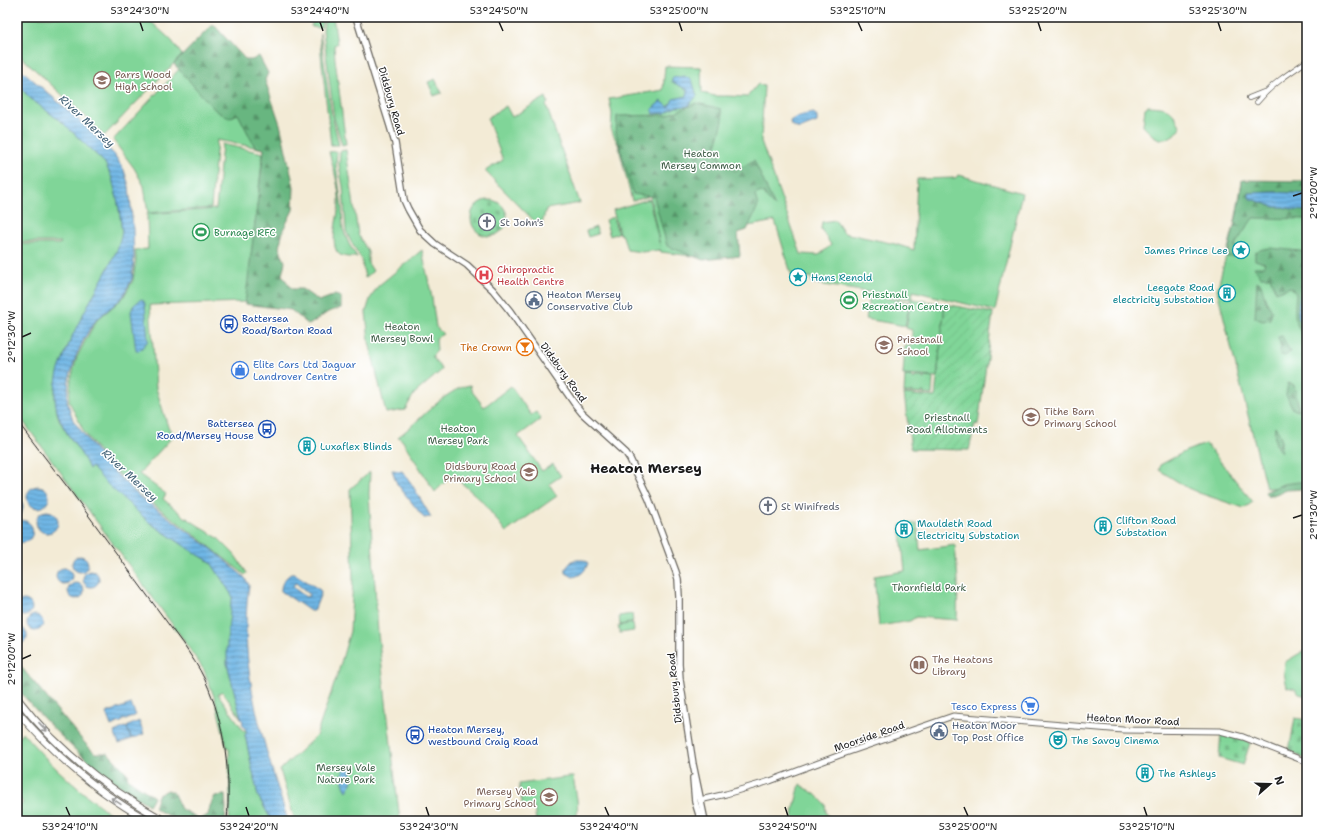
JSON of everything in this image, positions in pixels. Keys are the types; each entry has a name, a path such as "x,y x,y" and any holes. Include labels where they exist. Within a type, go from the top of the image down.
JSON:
{"highway":[{"path":"17,698 42,727 87,769 127,798 165,821"},
{"path":"17,710 37,733 79,773 106,794 149,821"}],"main road":[{"name":"Didsbury Road","path":"356,17 395,143 404,200 420,230 435,244 466,265 493,290 510,311 582,413 626,454 649,499 678,579 679,666 693,764 694,793 703,808 705,821"},
{"name":"Heaton Moor Road","path":"953,716 1123,730 1220,731 1243,737 1307,762"},
{"name":"Moorside Road","path":"698,800 770,781 953,716"},
{"path":"703,808 706,801 713,797"},
{"name":"Didsbury Road","path":"698,800 701,821"}],"street":[{"path":"1257,102 1265,92 1307,61"},
{"path":"1249,98 1265,92"}],"green space":[{"name":"Parrs Wood High School","path":"17,17 146,17 172,41 182,55 104,136 86,117 17,53"},
{"path":"325,17 333,17 337,44 334,45 335,59 346,144 342,145 334,118 323,30"},
{"path":"323,18 321,28 312,27 311,25 315,20"},
{"path":"213,24 246,60 252,60 259,56 268,73 265,80 280,124 294,187 293,210 284,228 279,247 285,262 282,275 292,289 302,289 319,301 335,295 341,297 341,308 328,312 309,325 291,310 245,304 264,149 255,147 238,114 229,118 216,111 174,64"},
{"path":"320,33 331,111 339,145 331,145"},
{"path":"182,66 249,94 264,149 217,140 211,208 148,213 144,186 134,168 113,140"},
{"name":"Heaton Mersey Common","path":"665,66 701,67 702,93 715,96 747,97 758,84 764,86 761,141 801,254 819,255 831,245 821,229 822,222 835,220 844,233 895,244 914,250 917,179 955,178 959,175 1022,193 995,311 913,291 912,299 945,304 937,377 903,375 905,346 912,346 912,330 906,328 911,299 812,283 811,277 793,280 775,221 733,229 692,256 661,252 660,249 642,252 627,250 623,236 619,233 613,210 649,199 660,246 650,196 632,201 618,144 611,130 612,114 609,99 663,90"},
{"path":"435,79 442,93 434,96 428,82"},
{"path":"17,84 31,99 63,123 105,163 112,178 120,215 122,232 118,248 78,325 59,371 55,397 59,419 89,469 92,467 150,523 212,564 233,597 231,603 227,663 241,718 222,691 218,694 244,731 246,730 247,732 245,735 258,796 272,821 229,821 229,749 227,748 215,699 204,670 184,641 185,640 17,413 17,244 60,244 61,242 17,242"},
{"path":"546,97 548,103 546,105 580,203 546,209 542,224 537,224 485,171 503,160 487,118 506,106 512,117"},
{"path":"697,103 721,109 723,121 716,146 722,161 735,171 754,160 775,207 761,192 755,195 758,206 747,230 738,233 740,256 703,260 667,246 654,197 633,194 616,133 617,116 667,115"},
{"path":"1148,106 1161,107 1170,111 1176,118 1180,130 1171,137 1165,139 1158,139 1152,135 1143,126 1145,108"},
{"path":"222,144 263,153 246,302 150,305 156,388 168,427 174,435 139,474 166,494 163,499 185,517 218,538 234,554 247,573 245,575 140,494 106,462 84,432 69,401 71,379 77,357 87,337 97,320 123,298 133,280 136,259 135,250 148,249 147,214 216,209"},
{"path":"346,150 358,234 368,252 368,263 373,271 365,278 361,258 346,231 343,187 339,165 340,151"},
{"path":"337,151 336,164 342,208 343,229 349,244 357,257 346,257 341,255 337,252 335,247 334,235 339,198 336,178 329,152"},
{"path":"1242,180 1307,181 1307,194 1275,192 1249,193 1258,201 1275,207 1307,211 1307,219 1253,218 1235,245 1239,256 1227,257 1240,201"},
{"path":"1242,181 1307,182 1307,487 1266,488 1217,290 1235,222"},
{"path":"493,200 502,205 506,211 506,225 502,231 493,236 485,236 476,231 472,225 471,214 476,205 482,201"},
{"path":"613,217 618,233 610,236 605,220"},
{"path":"596,227 598,234 588,237 586,231"},
{"path":"1270,248 1307,253 1307,292 1303,326 1307,327 1307,341 1302,335 1297,324 1295,313 1296,294 1291,287 1276,292 1270,277 1261,277 1254,267 1263,267 1265,263 1255,260 1255,252"},
{"name":"Heaton Mersey Bowl","path":"422,250 432,298 436,327 443,334 436,338 437,351 432,356 442,370 414,394 405,410 386,413 369,342 366,312 370,299 378,286"},
{"path":"1257,281 1261,284 1266,301 1272,311 1270,319 1263,321 1255,318"},
{"path":"870,295 910,302 905,326 866,319"},
{"name":"Priestnall Road Allotments","path":"945,304 993,313 978,425 975,424 969,450 911,449 904,394 935,397"},
{"path":"1282,336 1290,352 1285,356 1279,354 1281,347 1278,337"},
{"path":"905,376 913,377 913,379 915,377 923,377 923,379 925,379 925,377 933,378 932,395 923,394 924,392 922,392 922,394 913,392 904,393"},
{"path":"1288,383 1294,385 1298,402 1298,411 1293,409 1286,395"},
{"name":"Heaton Mersey Park","path":"470,385 471,390 484,407 511,386 531,415 536,412 541,419 518,436 542,471 553,464 561,476 549,484 557,496 506,532 482,501 457,479 455,481 450,477 435,492 402,440 398,437 442,399 461,388"},
{"path":"1275,426 1281,437 1281,452 1276,444"},
{"path":"1206,444 1253,502 1244,508 1199,493 1159,470 1160,465 1186,451"},
{"name":"Mersey Vale Nature Park","path":"370,472 369,494 378,633 400,821 295,821 280,770 316,736 338,673 350,631 353,579 350,489"},
{"path":"1307,481 1307,489 1286,490 1268,497 1265,492 1283,484"},
{"name":"Thornfield Park","path":"917,523 920,550 955,545 958,581 957,620 916,617 910,621 879,626 874,576 905,571 900,525"},
{"path":"632,614 633,622 620,625 619,616"},
{"path":"633,623 634,631 620,633 618,626"},
{"path":"1307,649 1307,696 1299,694 1295,689 1287,687 1284,673 1285,662"},
{"path":"17,662 95,753 108,753 127,773 128,779 154,797 149,805 130,793 94,766 47,722 17,688"},
{"path":"1295,718 1307,720 1307,750 1305,759 1289,751"},
{"path":"22,732 44,757 68,780 121,821 17,821 17,808 23,803 17,795 17,741"},
{"path":"1221,733 1241,738 1250,743 1243,765 1219,758"},
{"name":"Mersey Vale Primary School","path":"573,777 577,799 578,810 575,821 536,821 534,807 523,809 519,784"},
{"path":"800,784 816,795 825,804 826,812 831,821 793,821 794,808"},
{"path":"168,790 173,792 181,809 200,819 208,815 210,806 215,796 225,795 225,821 178,821 154,808 158,795"}],"water":[{"path":"17,66 79,120 114,154 124,170 129,186 134,259 132,279 122,298 96,320 85,337 76,356 69,379 67,401 73,420 105,463 139,496 213,550 245,578 249,585 246,616 250,676 262,734 288,821 272,821 258,796 245,735 247,732 242,723 243,722 227,663 227,641 233,597 212,564 150,523 105,482 92,467 89,469 66,432 58,415 55,392 59,371 78,325 118,248 122,232 117,198 112,178 105,163 63,123 31,99 17,84"},
{"path":"684,76 692,80 697,96 688,106 676,107 665,113 654,114 652,109 661,101 669,107 673,99 687,96 688,90 672,82 672,78"},
{"path":"814,113 817,117 817,122 799,129 791,125 790,121 795,118"},
{"path":"1275,192 1307,194 1307,211 1275,207 1249,198 1249,193"},
{"path":"1307,292 1307,327 1303,326 1300,322 1298,310 1301,294"},
{"path":"141,299 145,304 148,341 139,351 136,351 131,312 133,306"},
{"path":"392,470 402,471 411,483 431,517 424,518 397,484"},
{"path":"38,486 46,489 49,497 46,505 38,508 30,505 27,497 30,489"},
{"path":"17,497 23,504 23,510 17,517"},
{"path":"47,511 55,514 58,522 55,530 47,533 39,530 36,522 39,514"},
{"path":"19,520 30,524 32,528 33,532 28,541 17,542 17,521"},
{"path":"77,556 83,556 88,561 86,570 83,572 77,572 72,567 72,561"},
{"path":"584,560 588,563 586,569 582,573 573,577 566,573 566,568 572,561"},
{"path":"61,568 67,568 72,573 70,582 67,584 61,584 56,579 56,573"},
{"path":"88,571 94,571 99,576 97,585 94,587 88,587 83,582 83,576"},
{"path":"295,574 320,590 321,593 314,611 310,611 281,591 282,584 289,575","holes":["296,583 309,594 309,596 306,597 294,588 293,585"]},
{"path":"73,583 79,583 84,588 82,597 79,599 73,599 68,594 68,588"},
{"path":"24,600 30,602 32,608 30,614 24,616 18,614 16,608 18,602"},
{"path":"32,615 38,615 43,620 41,629 38,631 32,631 27,626 27,620"},
{"path":"17,627 24,629 27,634 27,639 23,643 17,644"},
{"path":"131,704 136,715 126,720 123,719 123,721 111,726 106,713"},
{"path":"139,721 144,734 132,739 127,728 128,726"},
{"path":"125,727 127,728 131,739 119,744 114,732"},
{"path":"347,764 350,767 352,778 351,785 347,791 342,778"}],"railway":[{"path":"17,421 183,644 203,675 212,697 222,732 225,749 228,785 227,821"}],"place":[{"name":"Parrs Wood High School","path":"102,80"},
{"name":"St John's","path":"487,222"},
{"name":"Burnage RFC","path":"201,232"},
{"name":"James Prince Lee","path":"1241,250"},
{"name":"Chiropractic Health Centre","path":"484,275"},
{"name":"Hans Renold","path":"798,277"},
{"name":"Leegate Road electricity substation","path":"1227,293"},
{"name":"Heaton Mersey Conservative Club","path":"534,300"},
{"name":"Priestnall Recreation Centre","path":"849,300"},
{"name":"Battersea Road/Barton Road","path":"229,324"},
{"name":"Priestnall School","path":"884,345"},
{"name":"The Crown","path":"525,347"},
{"name":"Elite Cars Ltd Jaguar Landrover Centre","path":"240,370"},
{"name":"Tithe Barn Primary School","path":"1031,417"},
{"name":"Battersea Road/Mersey House","path":"267,429"},
{"name":"Luxaflex Blinds","path":"307,446"},
{"name":"Didsbury Road Primary School","path":"529,472"},
{"name":"St Winifreds","path":"768,506"},
{"name":"Clifton Road Substation","path":"1103,526"},
{"name":"Mauldeth Road Electricity Substation","path":"904,529"},
{"name":"The Heatons Library","path":"919,665"},
{"name":"Tesco Express","path":"1030,706"},
{"name":"Heaton Moor Top Post Office","path":"939,731"},
{"name":"Heaton Mersey, westbound Craig Road","path":"415,735"},
{"name":"The Savoy Cinema","path":"1058,740"},
{"name":"The Ashleys","path":"1145,773"},
{"name":"Mersey Vale Primary School","path":"549,797"}],"district":[{"name":"Heaton Mersey","path":"646,468"}],"water label":[{"name":"River Mersey","path":"87,121"},
{"name":"River Mersey","path":"130,475"}]}
